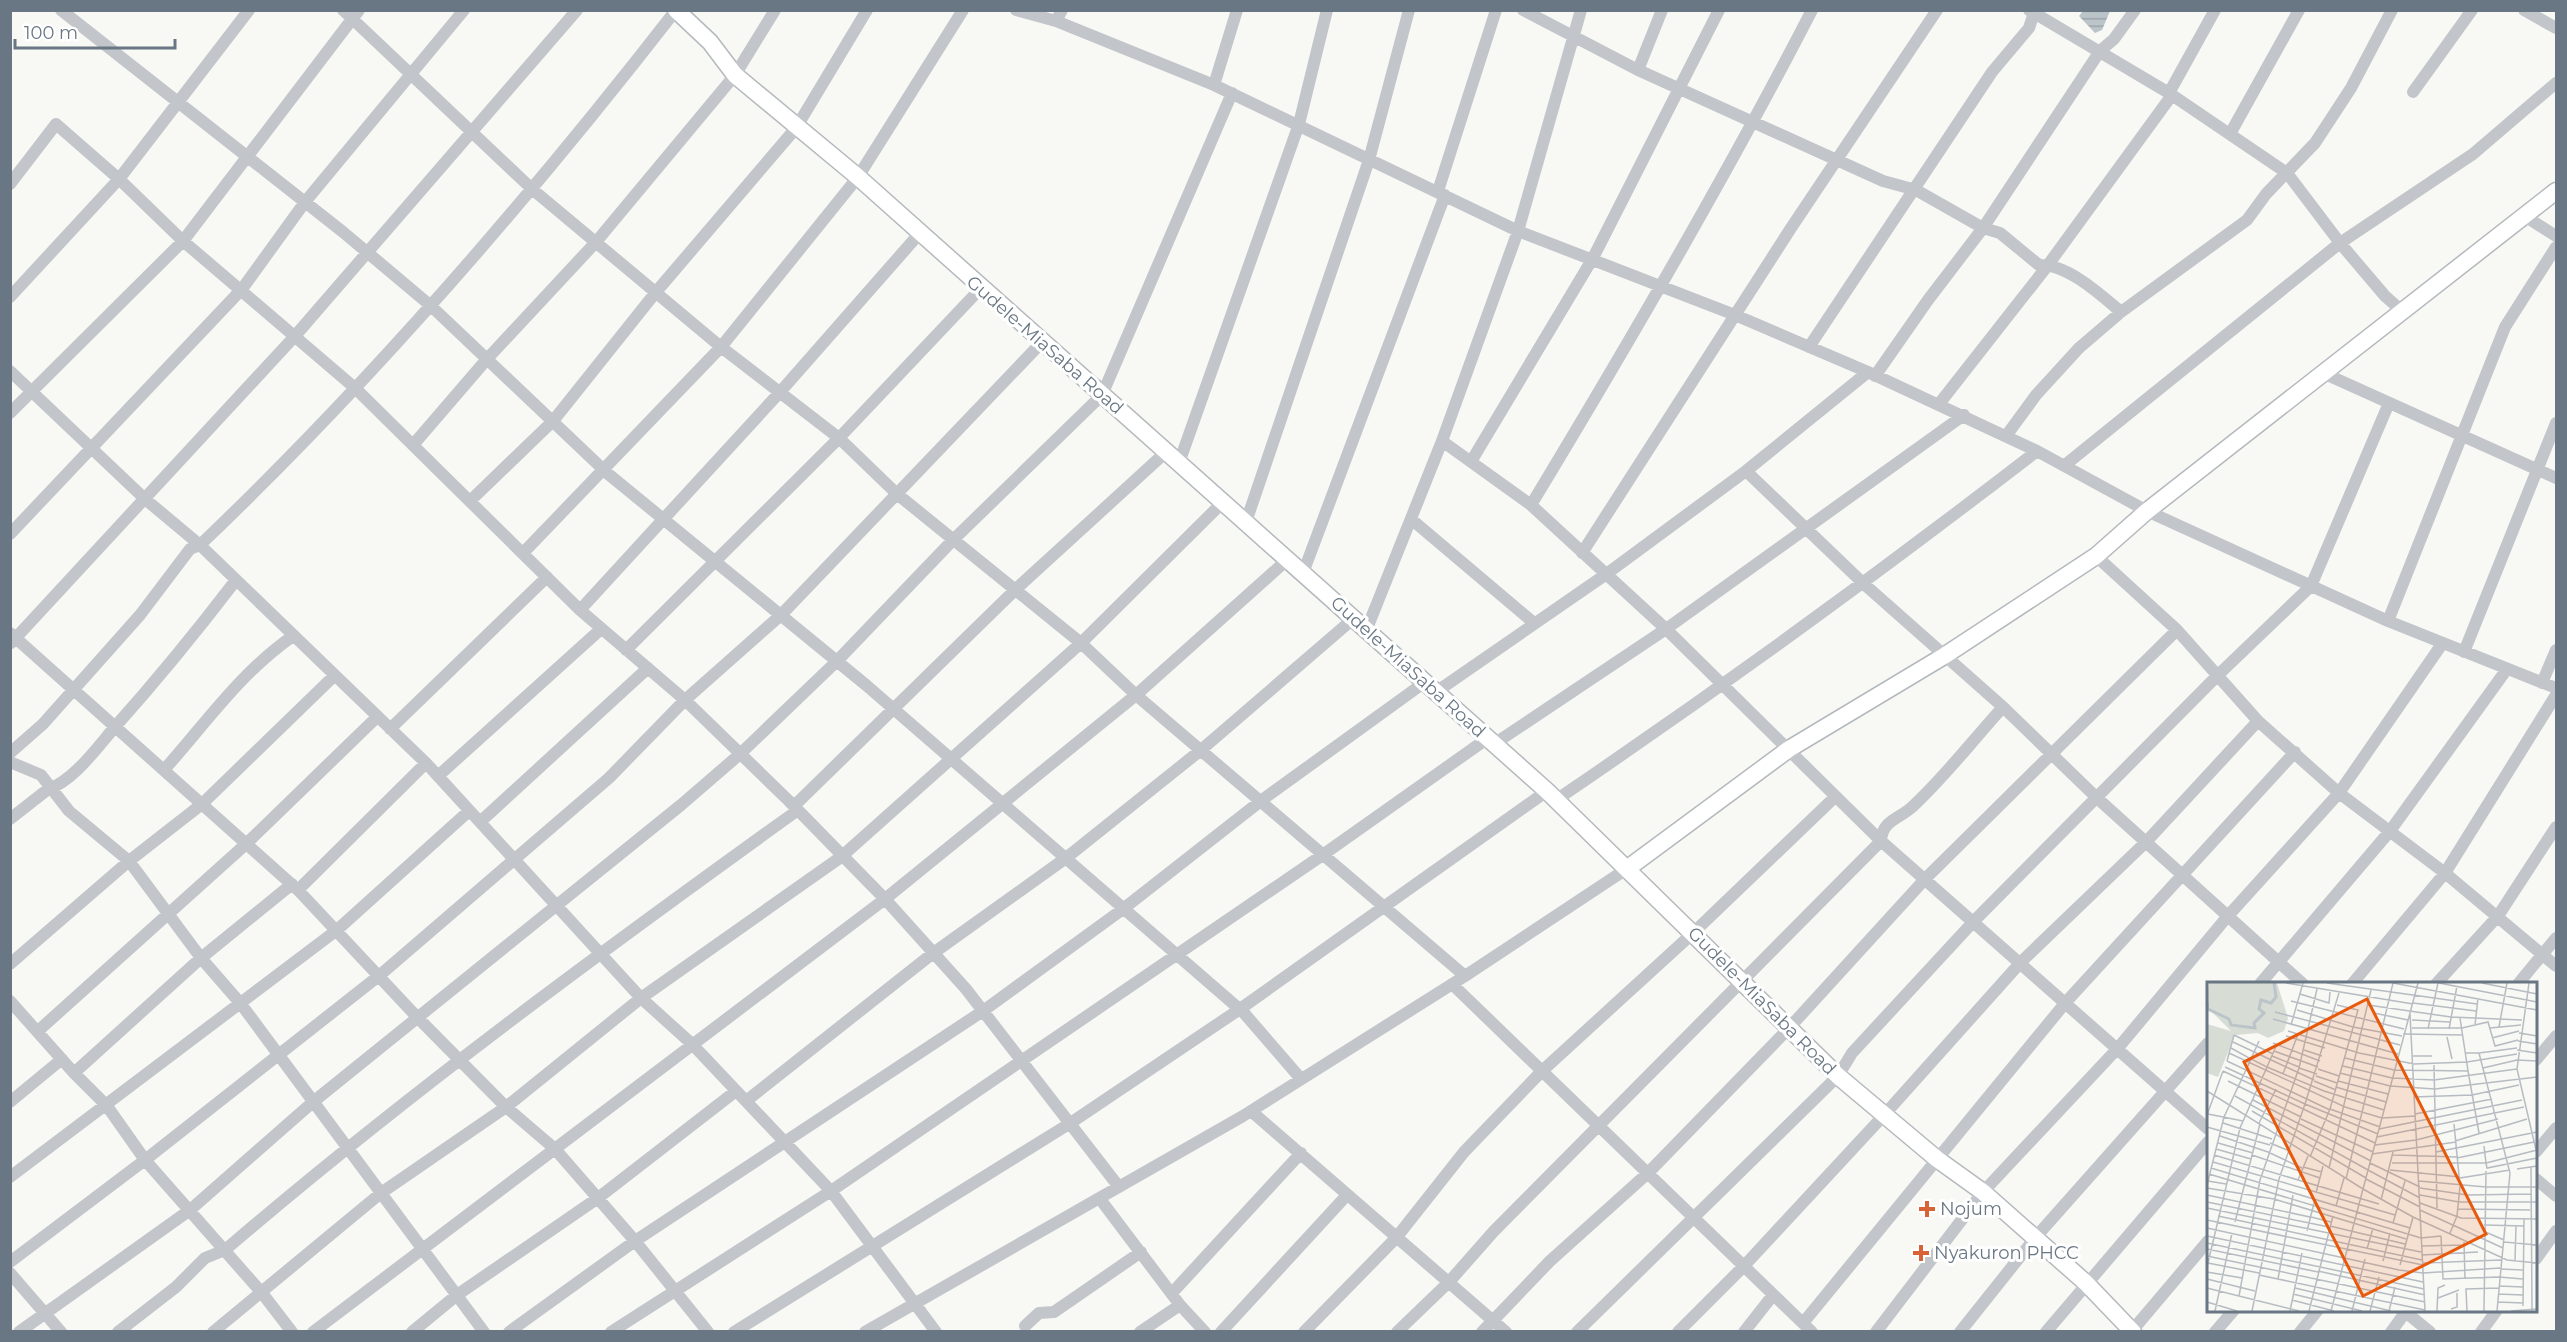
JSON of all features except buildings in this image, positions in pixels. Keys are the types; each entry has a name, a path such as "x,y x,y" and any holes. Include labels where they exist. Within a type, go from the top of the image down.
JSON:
{"main road":[{"name":"Gudele-MiaSaba Road","path":"676,10 710,42 735,75 796,128 858,177 919,234 1552,796 1838,1076 1937,1159 1983,1192 2086,1283 2132,1331"},
{"path":"1628,868 1789,749 1944,656 2096,556 2147,511 2526,217 2556,191"}],"street":[{"path":"61,10 305,202 431,306 603,470 894,708 1240,1009 1301,1079"},
{"path":"10,297 119,179 249,10"},
{"path":"343,10 356,15 412,74 532,189 721,347 839,438 897,494 952,541 1016,589 1081,643 1136,695 1262,800 1465,976"},
{"path":"10,534 242,289 305,202 464,10"},
{"path":"577,10 366,251 295,336 145,499 12,638 74,689 295,887 460,1061 506,1107 555,1149 635,1241 708,1332"},
{"path":"10,753 43,724 140,615 190,549 200,545 278,471 431,306 532,189 676,10"},
{"path":"413,445 488,359 596,242 735,75 775,10"},
{"path":"470,501 552,421 656,292 796,128 867,10"},
{"path":"523,553 721,347 858,177 963,10"},
{"path":"1016,10 1059,16 1299,124 1518,231 1593,258 1809,346 1964,415 2065,465 2147,511 2388,621 2556,688"},
{"path":"1214,85 1237,10"},
{"path":"118,1332 176,1287 205,1258 225,1250 347,1148 599,952 796,808 1016,589 1172,457 1299,124 1327,10"},
{"path":"1246,522 1369,160 1409,10"},
{"path":"1303,573 1442,193 1496,10"},
{"path":"1523,10 1679,89 1839,159 1883,181 1916,190 1983,228 2000,233 2039,265 2048,265 2087,283 2121,312"},
{"path":"1366,631 1442,441 1518,231 1581,10"},
{"path":"1638,70 1662,10"},
{"path":"1472,460 1593,258 1719,10"},
{"path":"1531,505 1662,286 1754,123 1812,10"},
{"path":"1582,553 1735,315 1937,10"},
{"path":"509,1332 635,1241 983,1011 1123,909 1262,800 1430,687 1605,575 1872,374 1983,228 2100,51 2114,39 2135,10"},
{"path":"1939,404 2048,265 2170,94 2215,10"},
{"path":"2230,134 2299,10"},
{"path":"2006,436 2050,379 2079,348 2121,312 2247,220 2266,194 2315,143 2351,88 2392,10"},
{"path":"2413,92 2472,10"},
{"path":"1809,346 1916,190 1992,72 2029,28 2033,11 2170,94 2287,173 2340,243 2385,296 2402,311"},
{"path":"2526,11 2556,28"},
{"path":"10,413 183,241 356,15"},
{"path":"2065,465 2340,243 2473,154 2556,83"},
{"path":"19,1332 190,1210 313,1102 555,904 681,805 740,754 837,660 952,541 1102,395 1232,93"},
{"path":"10,184 56,124 119,179 183,241 242,289 355,388 580,610 685,700 885,899 983,1011 1119,1187"},
{"path":"2526,217 2556,236"},
{"path":"580,610 781,391 919,234"},
{"path":"2388,621 2505,327 2556,247"},
{"path":"626,650 839,438 981,288"},
{"path":"10,1262 223,1101 277,1055 380,975 513,858 609,778 685,700 781,615 1042,342"},
{"path":"10,371 145,499 200,545 438,776 641,998 692,1044 831,1191 936,1332"},
{"path":"2323,373 2556,478"},
{"path":"1577,1332 1692,1216 1838,1076 1852,1053 1974,921 2218,675 2311,586 2389,403"},
{"path":"611,1332 831,1191 1491,741 1666,629 1964,415"},
{"path":"2464,652 2556,423"},
{"path":"1442,441 1472,460 1531,505 1666,629 1881,841 1926,878 2207,1128"},
{"path":"734,1332 1069,1124 1240,1009 1385,907 1724,685 1864,584 2037,451"},
{"path":"1746,471 1864,584 2003,707 2097,798 2184,874 2227,917 2301,982"},
{"path":"213,1332 381,1193 506,1107 641,998 841,857 1081,643 1223,502"},
{"path":"1411,519 1534,622"},
{"path":"2096,556 2177,630 2258,721 2339,793 2445,873 2556,966"},
{"path":"313,1332 885,899 1136,695 1287,560"},
{"path":"390,729 547,577"},
{"path":"10,819 87,759 171,664 236,580"},
{"path":"746,1101 932,954 1066,858 1201,750 1353,619"},
{"path":"438,776 601,629"},
{"path":"1482,1332 1550,1261 1648,1173 1790,1027 1926,878 2177,630"},
{"path":"164,770 228,692 267,654 293,636"},
{"path":"1876,1332 1983,1192 2118,1048 2227,917 2339,793 2442,644"},
{"path":"2542,683 2556,650"},
{"path":"480,822 648,668"},
{"path":"2262,982 2390,831 2507,669"},
{"path":"10,964 129,861 202,804 334,676"},
{"path":"2354,982 2445,873 2556,695"},
{"path":"1397,1332 1449,1282 1494,1231 1598,1125 1881,841 1884,828 1890,821 1911,808 2003,707"},
{"path":"38,1031 246,843 377,717"},
{"path":"1678,1332 1744,1266 1885,1114 2021,962 2146,842 2258,721"},
{"path":"1452,984 1807,1327 1937,1159 2066,1002 2295,752"},
{"path":"10,762 41,775 69,811 129,861 169,911 201,958 241,1004 484,1332"},
{"path":"74,1073 201,958 295,887 426,764"},
{"path":"1304,1332 1396,1238 1464,1152 1542,1071 1693,933 1835,797"},
{"path":"10,1177 107,1106 337,930 470,811"},
{"path":"2438,982 2498,916 2556,827"},
{"path":"865,1332 1251,1111 1465,976 1628,868"},
{"path":"2520,982 2556,938"},
{"path":"10,1001 15,1015 38,1031 74,1073 107,1106 145,1160 262,1293 291,1332"},
{"path":"2537,1058 2556,1036"},
{"path":"1960,1332 2035,1238 2167,1092 2207,1044"},
{"path":"10,1102 62,1059"},
{"path":"412,1332 457,1295 598,1198 736,1091"},
{"path":"1251,1111 1506,1332"},
{"path":"2537,1150 2556,1128"},
{"path":"2046,1332 2207,1144"},
{"path":"1172,1293 1301,1153"},
{"path":"2537,1181 2556,1196"},
{"path":"1221,1332 1347,1195"},
{"path":"1100,1199 1180,1305 1205,1332"},
{"path":"2537,1256 2556,1232"},
{"path":"2132,1331 2207,1242"},
{"path":"1025,1326 1039,1313 1054,1312 1141,1252"},
{"path":"10,1273 47,1313 61,1332"},
{"path":"1744,1332 1773,1295"},
{"path":"1140,1332 1180,1305"},
{"path":"2215,1332 2233,1312"},
{"path":"2300,1332 2317,1312"},
{"path":"2391,1332 2404,1312"},
{"path":"2406,1312 2430,1332"},
{"path":"2481,1332 2496,1312"}],"shaded area":[{"path":"2083,11 2110,11 2102,30 2095,33 2079,16"}],"place":[{"name":"Nojum","path":"1927,1209"},
{"name":"Nyakuron PHCC","path":"1921,1253"}]}
